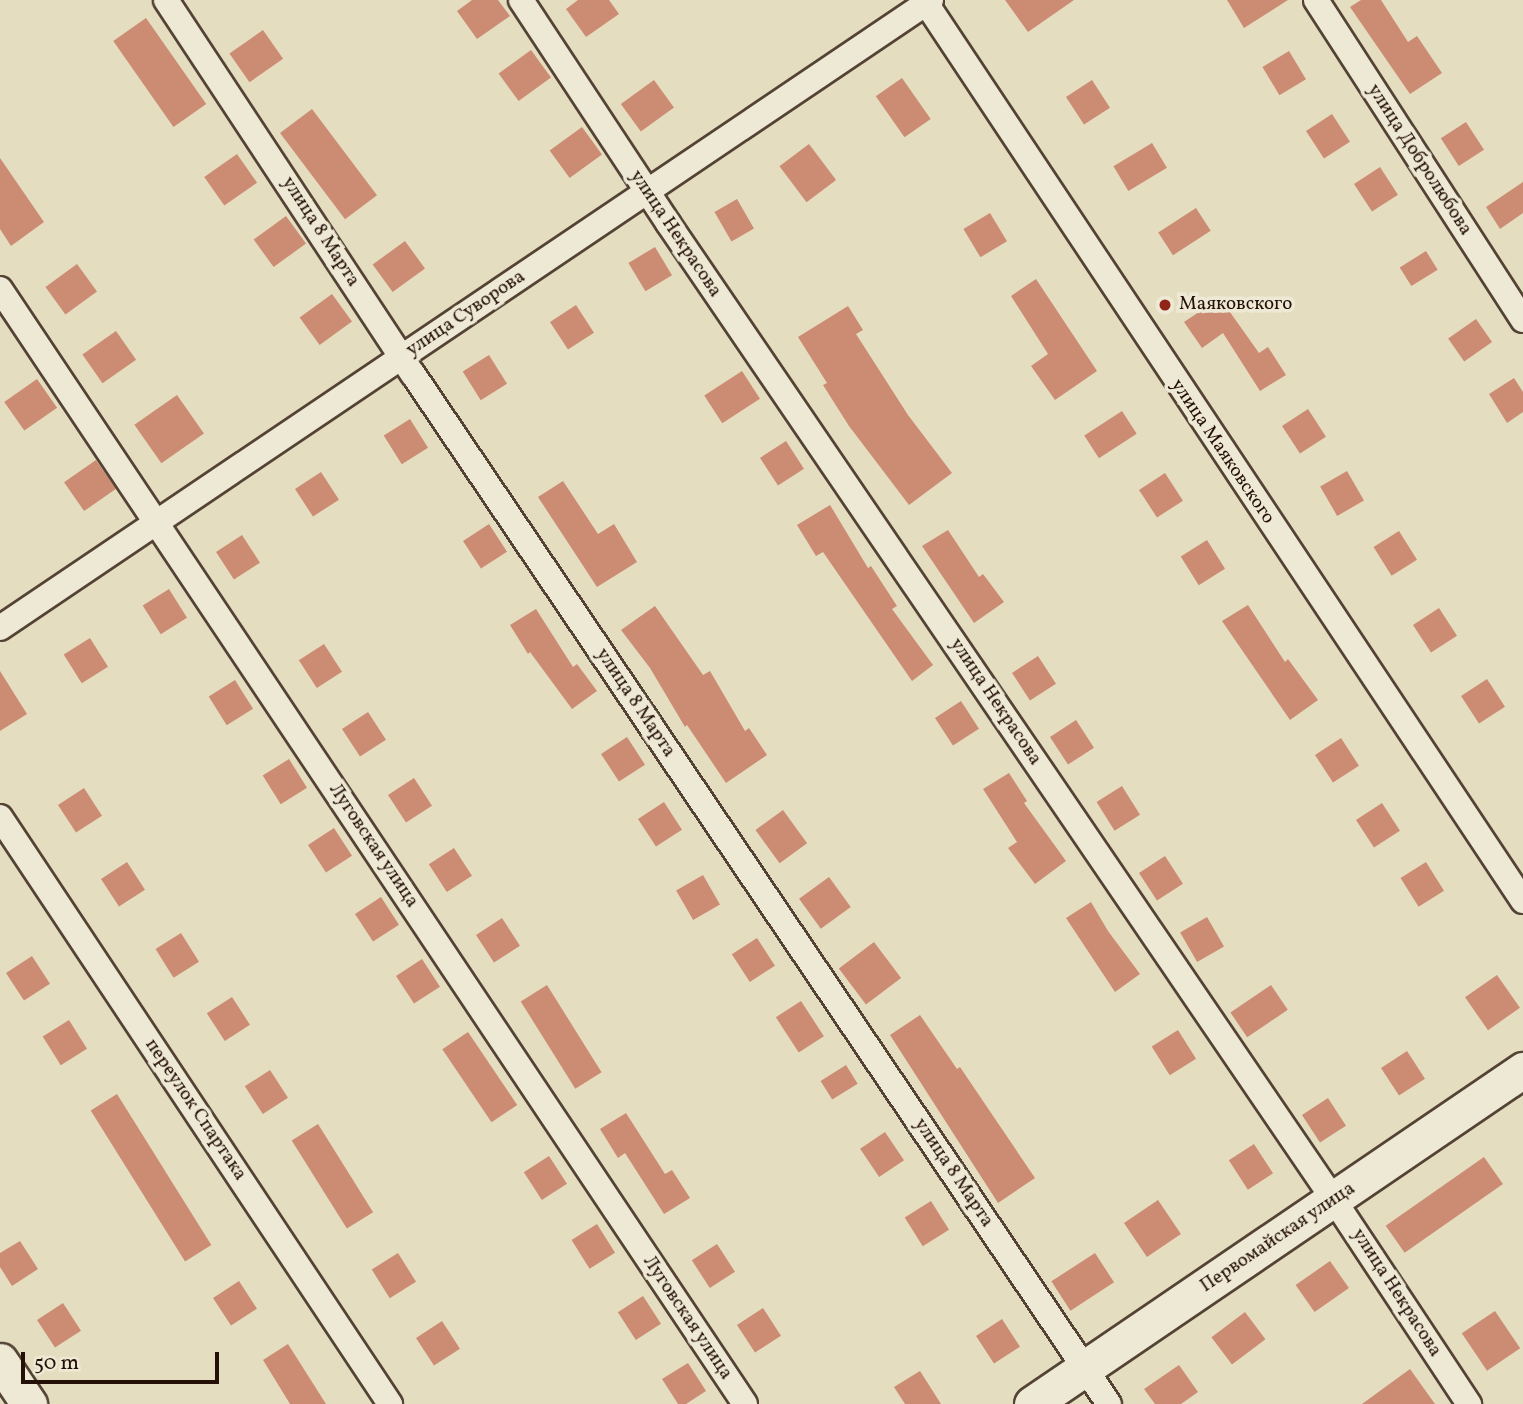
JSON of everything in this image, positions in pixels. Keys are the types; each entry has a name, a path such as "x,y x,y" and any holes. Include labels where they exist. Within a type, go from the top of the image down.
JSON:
{"street":[{"name":"улица 8 Марта","path":"166,0 402,357 1109,1404"},
{"name":"улица Некрасова","path":"521,0 647,192 1334,1200 1469,1404"},
{"name":"улица Добролюбова","path":"1316,0 1523,320"},
{"name":"улица Суворова","path":"0,628 927,1"},
{"name":"улица Маяковского","path":"927,1 1523,901"},
{"name":"Луговская улица","path":"0,289 745,1404"},
{"name":"переулок Спартака","path":"0,817 390,1404"},
{"name":"Первомайская улица","path":"1032,1404 1523,1070"},
{"path":"0,1361 29,1404"}],"building":[{"path":"472,0 498,0 510,16 477,39 457,11"},
{"path":"578,0 609,0 619,14 586,37 566,9"},
{"path":"1005,0 1074,0 1028,32"},
{"path":"1227,0 1288,0 1244,28"},
{"path":"1361,0 1381,0 1408,42 1417,36 1442,73 1410,94 1350,7"},
{"path":"146,18 206,104 173,127 113,41"},
{"path":"263,30 283,59 249,82 229,54"},
{"path":"531,50 551,78 519,101 499,74"},
{"path":"1289,51 1306,79 1279,95 1262,67"},
{"path":"902,78 931,119 904,137 876,96"},
{"path":"654,80 674,108 641,132 621,104"},
{"path":"1092,80 1110,108 1084,125 1066,97"},
{"path":"312,109 377,195 345,219 280,133"},
{"path":"1332,114 1350,142 1324,159 1306,131"},
{"path":"1466,122 1484,150 1459,166 1441,138"},
{"path":"582,127 602,155 570,178 550,151"},
{"path":"1152,143 1167,168 1128,191 1113,166"},
{"path":"809,144 836,180 807,202 779,166"},
{"path":"237,154 257,183 224,206 204,177"},
{"path":"0,158 44,222 11,246 0,229"},
{"path":"1380,167 1398,195 1372,212 1354,184"},
{"path":"1523,182 1523,213 1500,229 1486,207"},
{"path":"737,199 754,228 731,241 714,212"},
{"path":"1196,208 1211,231 1173,255 1158,233"},
{"path":"990,213 1007,241 980,257 963,229"},
{"path":"286,216 306,244 274,267 254,240"},
{"path":"405,241 425,269 393,292 373,265"},
{"path":"655,247 672,275 645,291 628,263"},
{"path":"1426,251 1438,270 1411,286 1400,267"},
{"path":"77,264 97,292 65,314 45,287"},
{"path":"1036,279 1097,371 1055,400 1031,366 1048,354 1011,296"},
{"path":"332,294 352,322 320,345 300,318"},
{"path":"1220,298 1259,353 1268,347 1286,375 1260,391 1223,333 1202,348 1184,322"},
{"path":"576,305 594,333 568,350 550,322"},
{"path":"848,306 863,330 856,334 908,415 952,473 909,505 849,426 823,385 827,383 798,337"},
{"path":"1476,319 1492,342 1464,361 1448,339"},
{"path":"116,331 136,360 102,383 82,355"},
{"path":"489,355 507,384 481,400 463,371"},
{"path":"742,371 760,399 722,423 704,396"},
{"path":"1514,378 1523,392 1523,412 1507,423 1489,394"},
{"path":"37,379 57,408 24,431 4,402"},
{"path":"177,395 204,434 161,463 134,425"},
{"path":"1308,409 1326,437 1300,454 1282,426"},
{"path":"1122,411 1137,434 1099,458 1084,436"},
{"path":"410,419 428,448 402,464 384,435"},
{"path":"786,441 804,469 778,486 760,458"},
{"path":"96,460 116,489 84,511 64,482"},
{"path":"1347,471 1364,500 1337,516 1320,486"},
{"path":"321,472 339,500 313,517 295,489"},
{"path":"1165,473 1183,501 1157,518 1139,490"},
{"path":"563,481 598,534 614,524 637,562 597,587 538,497"},
{"path":"830,505 868,568 871,566 897,606 892,609 933,665 912,681 823,552 816,556 797,525"},
{"path":"489,524 507,552 481,569 463,541"},
{"path":"948,530 979,577 983,574 1004,602 974,623 922,546"},
{"path":"1399,531 1417,560 1392,576 1374,547"},
{"path":"242,535 260,563 234,580 216,552"},
{"path":"1207,540 1225,569 1199,585 1181,556"},
{"path":"169,589 187,618 161,634 143,605"},
{"path":"1248,605 1285,662 1288,659 1318,700 1290,720 1222,621"},
{"path":"655,606 703,675 710,671 745,731 749,728 767,755 726,783 687,725 685,727 650,668 621,630"},
{"path":"1439,608 1457,636 1431,653 1413,625"},
{"path":"536,609 573,667 577,664 597,691 572,709 530,652 528,654 510,625"},
{"path":"90,638 108,667 82,683 64,654"},
{"path":"324,644 342,672 317,688 299,660"},
{"path":"1038,656 1056,684 1030,701 1012,673"},
{"path":"0,671 27,714 0,731"},
{"path":"1487,679 1505,707 1479,724 1461,696"},
{"path":"235,680 253,709 227,725 209,696"},
{"path":"961,701 979,729 953,746 935,718"},
{"path":"368,712 386,740 360,757 342,729"},
{"path":"1076,720 1094,748 1068,765 1050,737"},
{"path":"627,737 645,765 619,782 601,754"},
{"path":"1341,738 1359,766 1333,783 1315,755"},
{"path":"289,759 307,788 281,804 263,775"},
{"path":"1009,773 1027,801 1024,803 1066,861 1035,884 1008,848 1017,842 983,789"},
{"path":"414,778 432,806 406,823 388,795"},
{"path":"1122,786 1140,815 1115,831 1097,802"},
{"path":"84,788 102,816 76,833 58,805"},
{"path":"664,802 682,830 656,847 638,819"},
{"path":"1382,803 1400,831 1374,848 1356,820"},
{"path":"783,810 807,843 780,863 755,830"},
{"path":"334,828 352,856 326,873 308,845"},
{"path":"454,848 472,876 447,892 429,864"},
{"path":"1165,856 1183,884 1157,901 1139,873"},
{"path":"127,862 145,890 119,907 101,879"},
{"path":"1426,862 1444,891 1419,907 1401,878"},
{"path":"703,875 720,904 693,920 676,891"},
{"path":"829,877 851,907 821,929 799,899"},
{"path":"381,897 399,925 373,942 355,914"},
{"path":"1091,902 1108,931 1140,974 1115,992 1066,918"},
{"path":"1207,917 1224,946 1197,962 1180,933"},
{"path":"502,918 520,946 494,963 476,935"},
{"path":"181,933 199,962 174,978 156,949"},
{"path":"757,938 775,966 750,982 732,954"},
{"path":"874,942 901,978 866,1004 839,968"},
{"path":"32,956 50,984 24,1001 6,973"},
{"path":"422,959 440,987 414,1004 396,976"},
{"path":"1497,975 1520,1008 1488,1030 1465,997"},
{"path":"547,985 602,1072 575,1089 521,1001"},
{"path":"1271,985 1288,1010 1247,1037 1230,1012"},
{"path":"232,997 250,1025 225,1041 207,1013"},
{"path":"801,1001 824,1036 799,1053 776,1017"},
{"path":"920,1015 957,1069 960,1067 1035,1178 998,1203 890,1035"},
{"path":"69,1020 87,1049 61,1065 43,1036"},
{"path":"1178,1030 1196,1059 1170,1075 1152,1046"},
{"path":"468,1032 517,1105 492,1122 442,1049"},
{"path":"1407,1051 1425,1079 1399,1096 1381,1068"},
{"path":"846,1065 858,1084 832,1100 821,1081"},
{"path":"270,1070 288,1098 263,1114 245,1086"},
{"path":"117,1094 211,1245 185,1261 91,1110"},
{"path":"1328,1098 1346,1126 1320,1143 1302,1115"},
{"path":"626,1113 665,1174 672,1170 690,1198 664,1214 625,1153 618,1158 600,1129"},
{"path":"318,1124 373,1212 347,1229 292,1140"},
{"path":"885,1132 904,1160 879,1177 860,1149"},
{"path":"1254,1144 1273,1173 1248,1190 1229,1160"},
{"path":"549,1156 567,1184 542,1200 524,1172"},
{"path":"1484,1157 1503,1184 1405,1253 1386,1226"},
{"path":"1158,1200 1181,1234 1147,1257 1124,1223"},
{"path":"931,1201 949,1230 923,1246 905,1217"},
{"path":"597,1224 615,1253 590,1269 572,1240"},
{"path":"20,1241 38,1269 12,1286 0,1267 0,1253"},
{"path":"717,1244 735,1272 710,1288 692,1260"},
{"path":"398,1253 416,1282 390,1298 372,1269"},
{"path":"1095,1253 1114,1282 1070,1311 1051,1281"},
{"path":"1330,1261 1349,1288 1315,1312 1296,1285"},
{"path":"239,1281 257,1309 231,1326 213,1298"},
{"path":"643,1296 661,1324 636,1340 618,1312"},
{"path":"63,1303 81,1331 55,1348 37,1320"},
{"path":"763,1308 781,1336 755,1353 737,1325"},
{"path":"1495,1311 1520,1348 1487,1371 1462,1333"},
{"path":"1245,1312 1265,1339 1232,1364 1211,1337"},
{"path":"1002,1319 1020,1347 994,1364 976,1336"},
{"path":"442,1321 460,1349 434,1366 416,1338"},
{"path":"288,1344 326,1404 290,1404 263,1360"},
{"path":"688,1363 706,1391 686,1404 678,1404 662,1379"},
{"path":"1179,1365 1198,1392 1181,1404 1155,1404 1144,1389"},
{"path":"1410,1369 1435,1404 1362,1404"},
{"path":"920,1371 941,1404 905,1404 894,1387"}],"place":[{"name":"Маяковского","path":"1165,305"}]}
